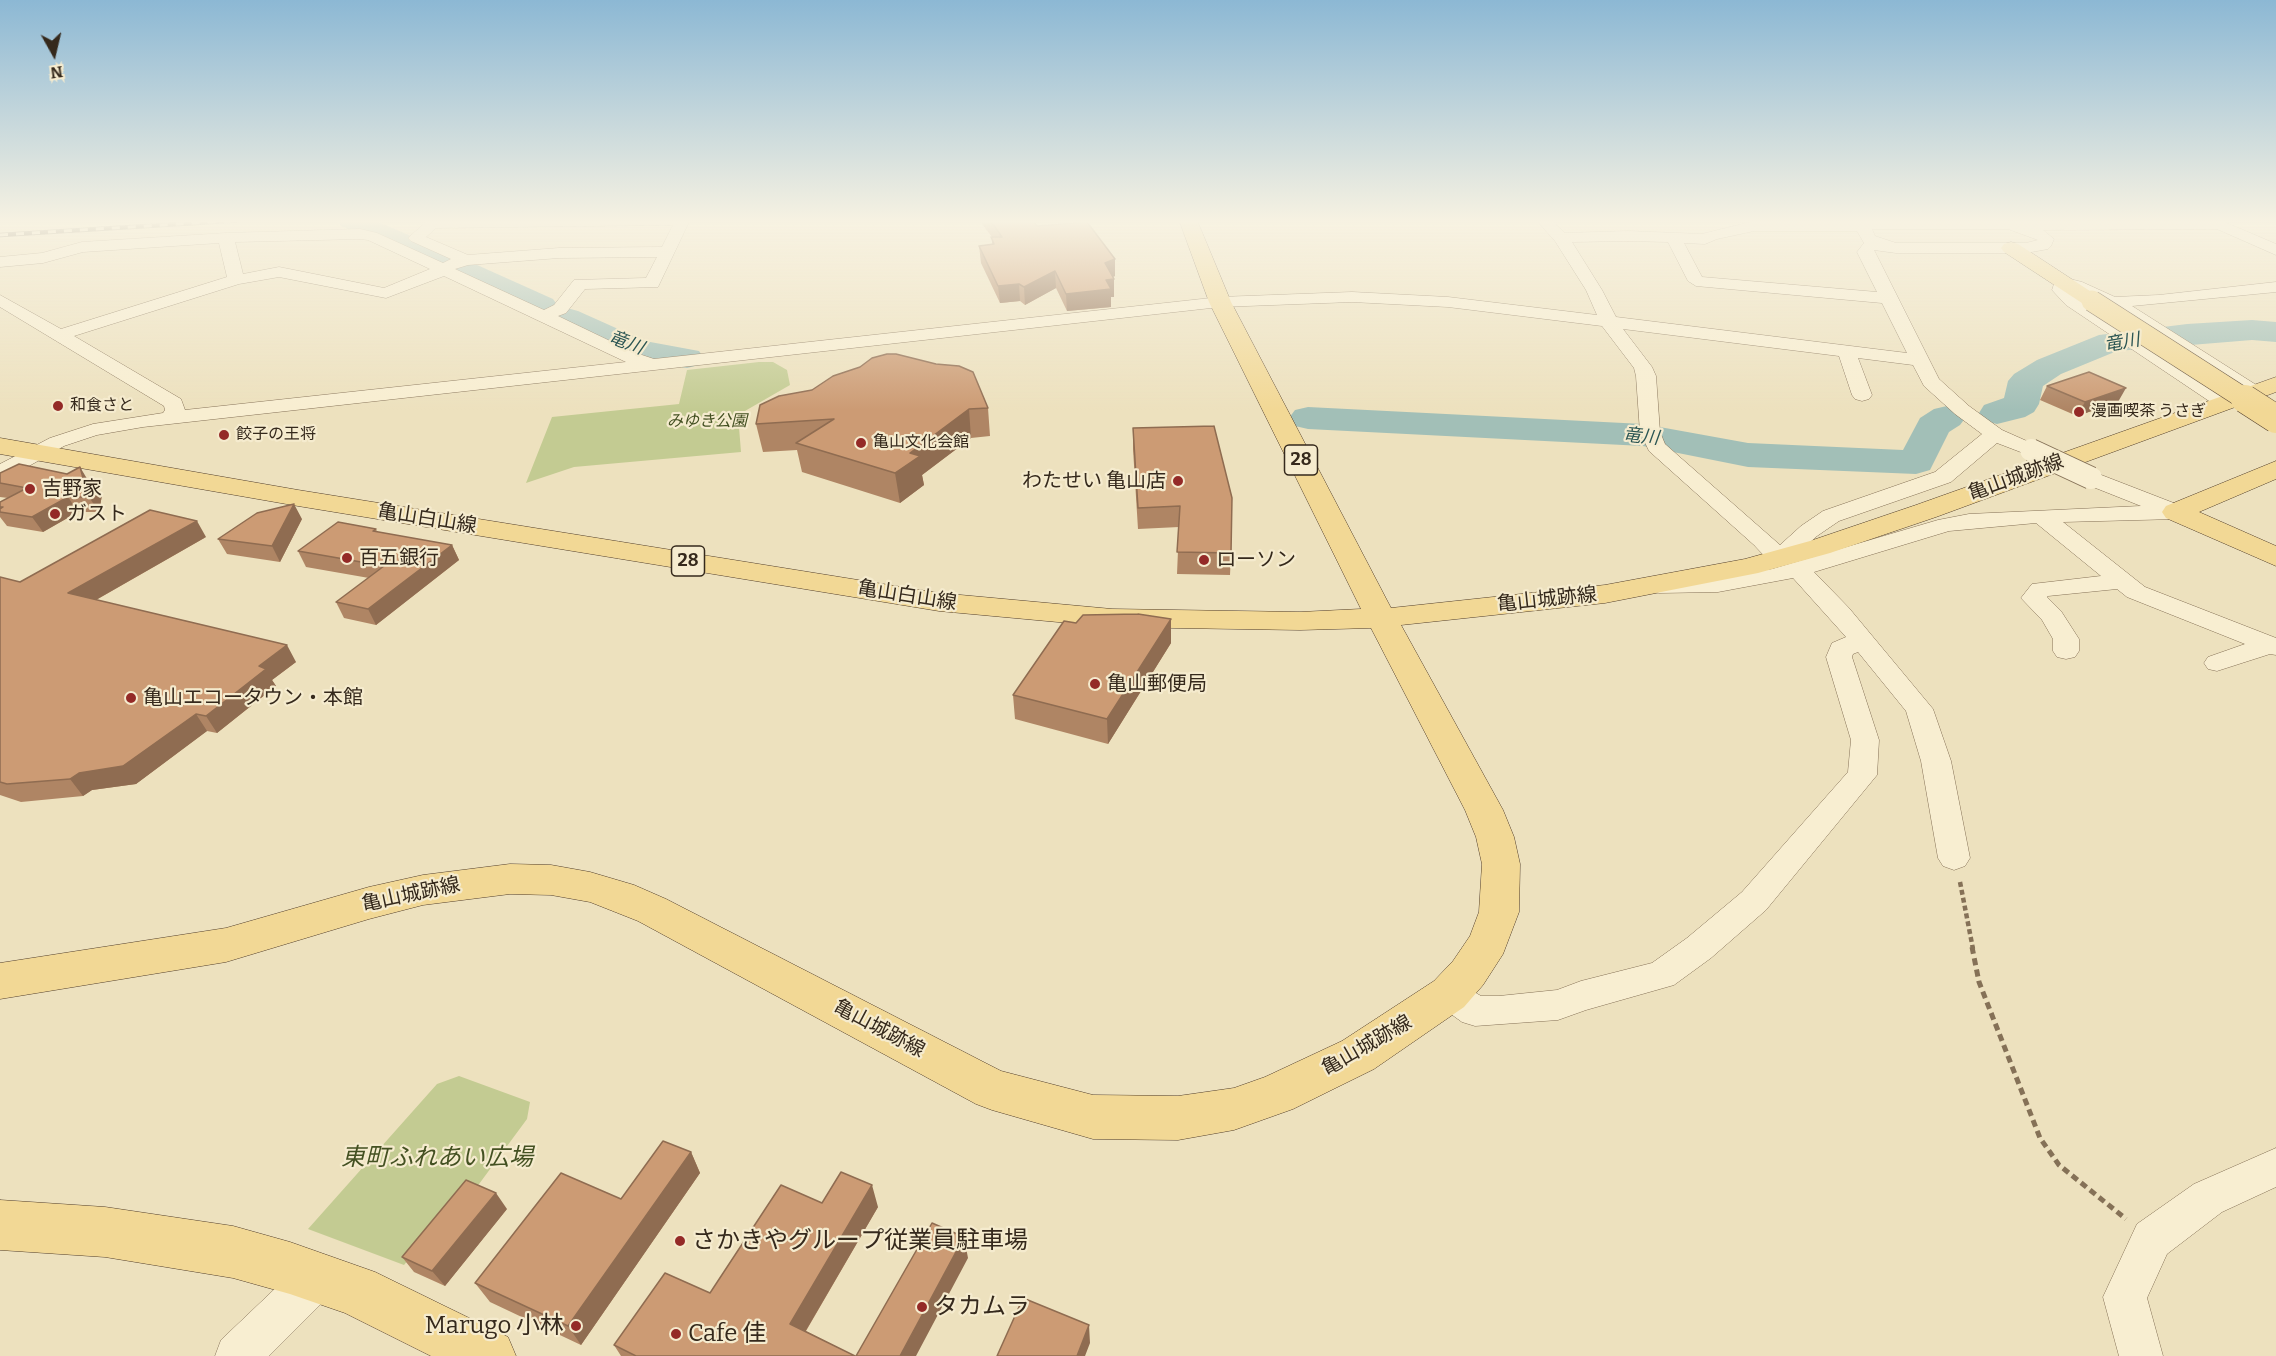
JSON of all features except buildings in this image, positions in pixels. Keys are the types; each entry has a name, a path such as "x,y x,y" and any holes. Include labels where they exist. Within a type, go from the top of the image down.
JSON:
{"main road":[{"name":"28","path":"1212,283 1220,303 1381,618"},
{"path":"2065,283 2102,302 2276,419"},
{"name":"亀山城跡線","path":"0,981 226,945 369,903 423,890 510,879 551,880 600,890 652,910 992,1089 1094,1117 1178,1118 1234,1109 1277,1094 1358,1055 1449,994 1468,973 1488,942 1499,912 1502,889 1501,864 1495,837 1484,810 1381,618 1605,594 1788,564 1926,511 2265,388"},
{"name":"亀山白山線","path":"0,446 287,496 939,602 1069,616 1156,620 1300,621 1381,618"},
{"path":"2176,512 2276,469"},
{"path":"2176,512 2276,557"},
{"path":"0,1225 105,1232 221,1250 318,1277 356,1291 489,1356"}],"street":[{"path":"60,335 226,283"},
{"path":"336,283 386,293 409,283"},
{"path":"473,283 651,366"},
{"path":"544,316 560,309 579,284 632,283"},
{"path":"1590,283 1611,326 1643,367 1646,376 1652,437 1656,447 1788,564 1862,640 1919,709 1936,761 1954,858"},
{"path":"1722,283 1888,298"},
{"path":"1881,283 1931,382 1947,398 1995,434 2091,478 2176,512"},
{"path":"2062,283 2060,290 2072,301 2225,403"},
{"path":"2102,302 2159,300 2276,287"},
{"path":"0,473 57,442 93,430 169,418 1220,303 1352,297 1420,300 1610,321 1919,360"},
{"path":"0,300 174,403 175,410 169,418"},
{"path":"2102,302 2265,388"},
{"path":"1846,350 1862,395"},
{"path":"1788,564 1809,531 1831,516 1943,477 1995,434"},
{"path":"1788,564 1946,525 1998,518 2176,512"},
{"path":"2040,516 2136,591 2272,646"},
{"path":"2066,651 2066,639 2052,616 2033,598 2041,589 2124,581"},
{"path":"1449,994 1475,1011 1499,1011 1558,1005 1581,996 1662,975 1699,948 1754,901 1862,775 1865,740 1839,657 1841,649 1862,640"},
{"path":"2217,663 2272,646"},
{"path":"2140,1356 2125,1297 2152,1239 2208,1198 2276,1167"},
{"path":"237,1356 318,1277"}],"path":[{"path":"1954,858 1965,903 1979,982 2040,1138 2059,1165 2152,1239"}],"green space":[{"name":"みゆき公園","path":"773,362 787,370 790,385 738,415 741,452 574,467 526,483 552,417 679,404 687,370"},
{"name":"東町ふれあい広場","path":"459,1076 530,1102 527,1119 468,1199 455,1204 404,1265 308,1229 437,1084"}],"waterway":[{"name":"竜川","path":"493,283 542,306"},
{"name":"竜川","path":"567,318 637,350 687,358"},
{"name":"竜川","path":"1997,413 2021,404 2026,381 2049,367 2111,342 2252,330 2276,332"},
{"name":"竜川","path":"1308,418 1643,435 1748,455 1916,462 1933,426 1947,417"}],"place":[{"name":"和食さと","path":"58,406"},
{"name":"漫画喫茶 うさぎ","path":"2079,412"},
{"name":"餃子の王将","path":"224,435"},
{"name":"亀山文化会館","path":"861,443"},
{"name":"わたせい 亀山店","path":"1178,481"},
{"name":"吉野家","path":"30,489"},
{"name":"ガスト","path":"55,514"},
{"name":"百五銀行","path":"347,558"},
{"name":"ローソン","path":"1204,560"},
{"name":"亀山郵便局","path":"1095,684"},
{"name":"亀山エコータウン・本館","path":"131,698"},
{"name":"さかきやグループ従業員駐車場","path":"680,1241"},
{"name":"タカムラ","path":"922,1307"},
{"name":"Marugo 小林","path":"576,1326"},
{"name":"Cafe 佳","path":"676,1334"}]}
